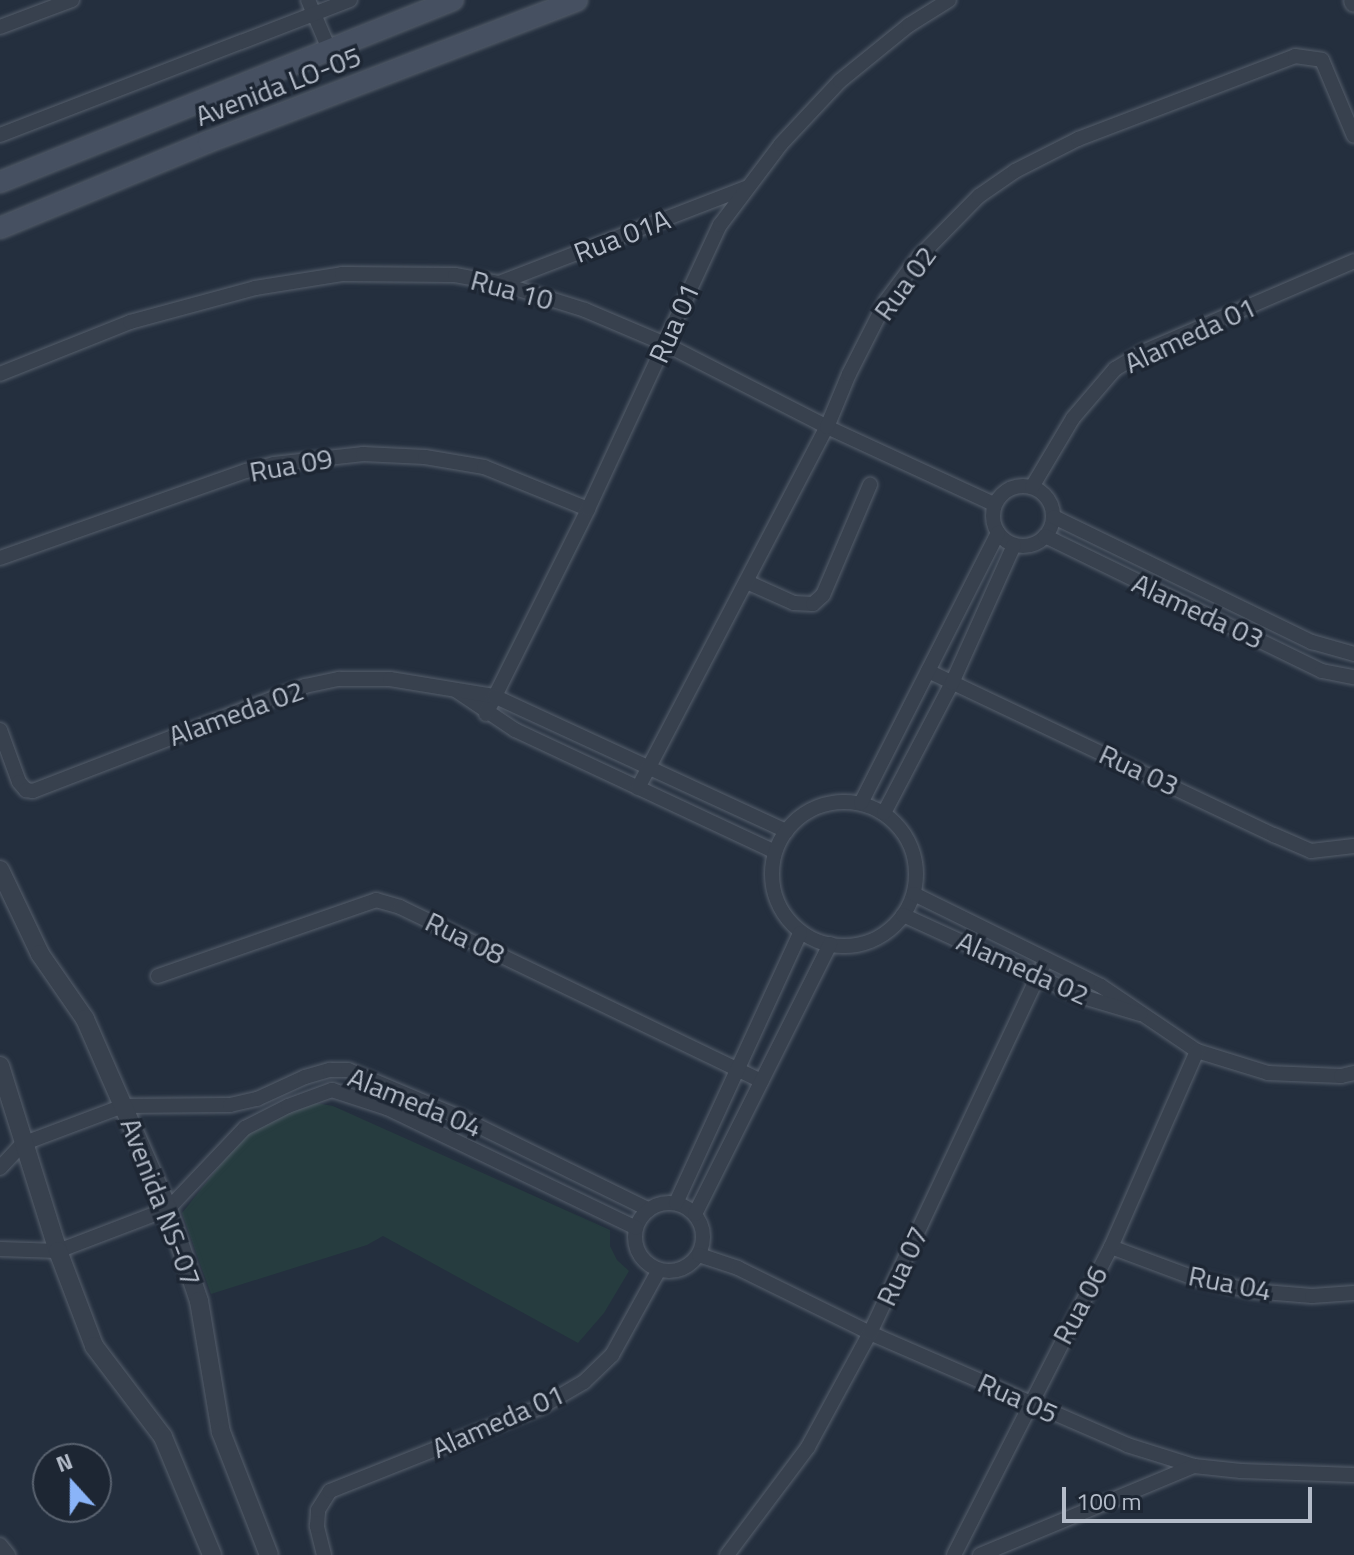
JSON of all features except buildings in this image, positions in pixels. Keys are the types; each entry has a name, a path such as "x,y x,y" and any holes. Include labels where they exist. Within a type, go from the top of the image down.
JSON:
{"main road":[{"name":"Avenida LO-05","path":"0,182 453,0"},
{"name":"Avenida LO-05","path":"0,228 198,146 577,0"}],"street":[{"path":"0,27 72,0"},
{"path":"308,0 329,49"},
{"path":"0,135 350,0"},
{"name":"Rua 01","path":"486,714 588,509 720,225 745,188 840,81 909,25 949,0"},
{"name":"Rua 02","path":"638,788 827,427 849,374 886,301 919,257 979,196 1015,171 1078,139 1304,55 1323,63 1354,136"},
{"name":"Rua 01A","path":"499,283 745,188"},
{"name":"Alameda 01","path":"1032,487 1057,440 1090,394 1115,369 1143,352 1354,261"},
{"name":"Rua 10","path":"0,374 130,322 255,288 342,274 442,275 499,283 585,310 665,344 827,427 994,504"},
{"name":"Rua 09","path":"0,558 246,471 274,464 363,454 425,457 484,467 588,509"},
{"path":"747,582 794,603 813,604 823,595 870,485"},
{"path":"1014,486 1032,487 1047,498 1054,517 1045,536 1034,544 1014,545 998,533 992,514 994,504 1014,486"},
{"name":"Alameda 03","path":"1054,517 1312,642 1354,654"},
{"path":"861,803 998,533"},
{"name":"Alameda 03","path":"1045,536 1322,671 1354,677"},
{"path":"884,813 952,683 1014,545"},
{"name":"Rua 03","path":"928,671 1311,851 1354,846"},
{"name":"Alameda 02","path":"0,730 19,782 26,790 44,788 305,686 339,679 390,679 494,696 786,831"},
{"name":"Alameda 02","path":"453,689 486,714 775,852"},
{"path":"838,801 861,803 884,813 901,828 912,849 917,872 914,894 903,915 871,941 830,944 800,933 778,903 772,882 775,852 786,831 815,807 838,801"},
{"name":"Avenida NS-07","path":"0,870 40,954 85,1019 168,1209 199,1301 221,1432 269,1555"},
{"name":"Alameda 02","path":"914,894 1101,986 1197,1051 1268,1073 1341,1076 1354,1073"},
{"name":"Rua 08","path":"158,976 376,900 400,907 761,1081"},
{"name":"Alameda 02","path":"903,915 1037,977 1093,1000 1145,1015"},
{"path":"676,1203 800,933"},
{"path":"695,1214 830,944"},
{"name":"Rua 07","path":"727,1555 808,1447 870,1333 1046,959"},
{"name":"Rua 06","path":"954,1555 1111,1247 1197,1051"},
{"path":"0,1066 22,1144 94,1346 163,1437 212,1555"},
{"name":"Alameda 04","path":"123,1106 230,1105 257,1099 305,1077 330,1070 348,1070 648,1209"},
{"name":"Alameda 04","path":"168,1209 245,1128 276,1111 332,1090 387,1108 636,1228"},
{"path":"0,1168 22,1144 123,1106"},
{"path":"519,1172 528,1151"},
{"path":"542,1184 552,1163"},
{"path":"676,1203 695,1214 704,1234 699,1255 682,1269 659,1270 642,1258 637,1249 636,1228 648,1209 676,1203"},
{"path":"0,1249 58,1251 168,1209"},
{"name":"Rua 04","path":"1111,1247 1197,1279 1252,1291 1312,1296 1354,1293"},
{"name":"Rua 05","path":"699,1255 738,1268 870,1333 1127,1445 1194,1466 1255,1472 1354,1475"},
{"name":"Alameda 01","path":"324,1555 317,1526 318,1510 330,1491 541,1407 584,1382 612,1355 659,1270"},
{"path":"980,1555 1194,1466"},
{"path":"0,1545 8,1555"}],"green space":[{"path":"303,1101 333,1106 610,1230 610,1246 617,1260 629,1271 604,1313 578,1343 383,1236 367,1245 211,1294 182,1213 253,1124"}]}
